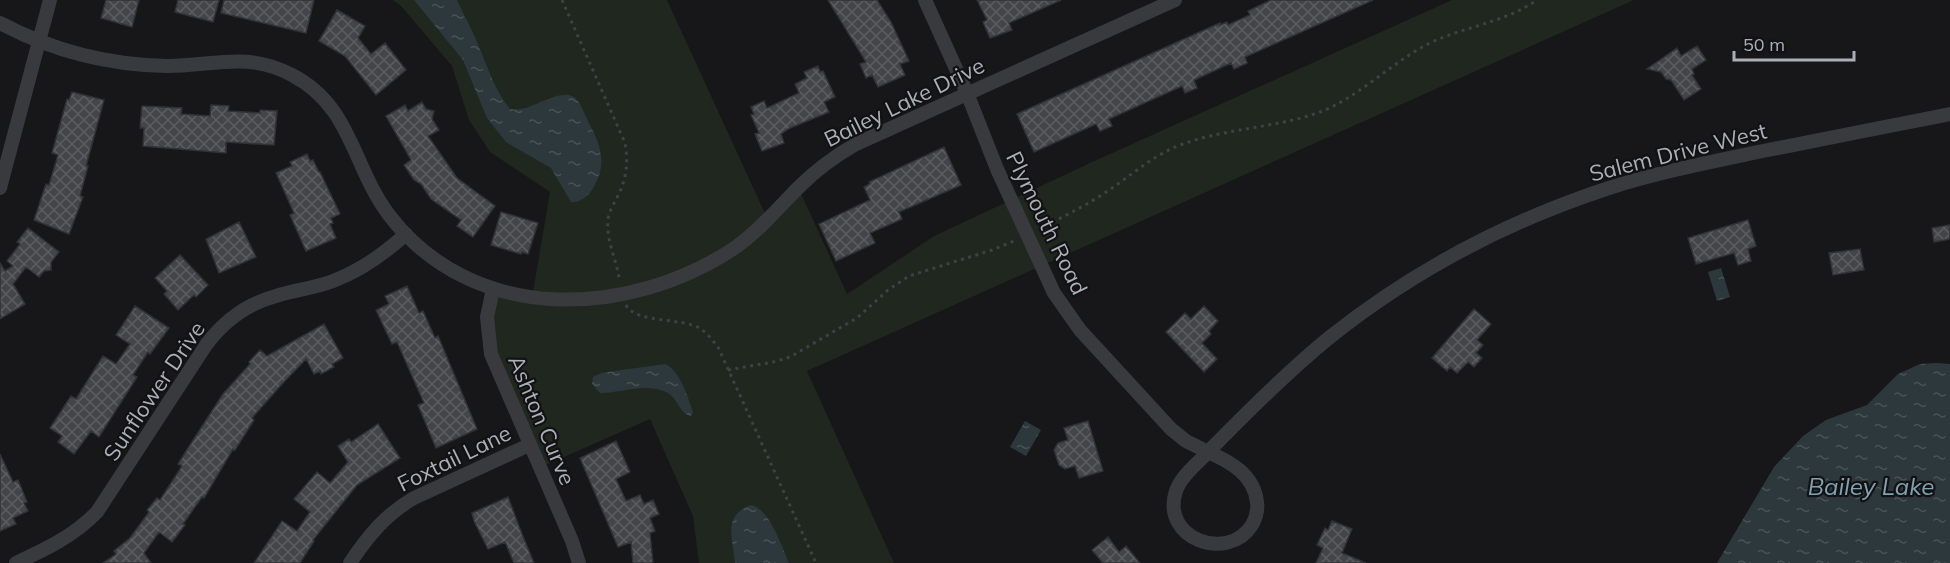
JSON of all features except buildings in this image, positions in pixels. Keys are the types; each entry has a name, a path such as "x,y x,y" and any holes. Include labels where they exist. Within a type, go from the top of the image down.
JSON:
{"street":[{"path":"0,188 50,0"},
{"name":"Plymouth Road","path":"925,0 967,93 988,150 1054,292 1080,330 1171,429 1186,441 1208,452"},
{"name":"Bailey Lake Drive","path":"0,23 40,42 81,55 116,61 166,66 232,60 248,61 281,69 319,94 339,117 375,195 406,234 427,253 445,266 493,289 532,298 572,300 600,298 638,291 677,278 738,246 768,220 808,178 842,152 1175,0"},
{"name":"Salem Drive West","path":"1208,452 1233,464 1243,473 1251,483 1258,507 1249,531 1239,540 1215,547 1202,545 1181,529 1175,516 1173,503 1176,490 1183,478 1208,452 1291,371 1330,337 1370,308 1453,255 1519,223 1591,194 1671,171 1950,114"},
{"name":"Sunflower Drive","path":"16,563 63,541 97,512 206,345 225,323 244,309 265,299 317,286 353,273 383,254 406,234"},
{"name":"Ashton Curve","path":"493,289 487,317 490,354 572,541 579,563"},
{"name":"Foxtail Lane","path":"350,563 373,530 400,506 529,445"}],"path":[{"path":"562,0 625,143 627,164 625,175 609,216 608,226 610,249 620,279"},
{"path":"728,370 773,363 790,357 865,313 888,290 909,276 992,250 1027,235 1104,194 1151,159 1168,150 1209,136 1319,112 1344,100 1427,45 1514,14 1537,0"},
{"path":"626,306 634,314 688,324 701,329 718,347 816,563"}],"shaded area":[{"path":"393,0 667,0 768,220 798,187 847,294 934,236 1452,0 1634,0 807,371 894,563 699,563 693,516 650,419 539,468 493,363 493,289 532,298 550,192 490,152 469,120 452,66 401,6"}],"water":[{"path":"414,0 457,0 496,87 510,109 526,108 558,96 566,95 577,99 598,142 601,159 598,178 587,196 571,202 551,168 506,142 487,118 463,60"},
{"path":"1721,268 1730,297 1717,301 1708,272"},
{"path":"665,364 675,372 683,385 693,412 691,416 684,412 668,393 660,390 643,388 600,393 592,384 593,377 601,373"},
{"name":"Bailey Lake","path":"1920,364 1950,364 1950,563 1717,563 1774,467 1803,436 1826,420 1867,405 1898,374"},
{"path":"1025,421 1041,430 1026,456 1010,447"},
{"path":"751,505 764,513 769,520 789,563 735,563 731,529 733,521 742,509"}]}
